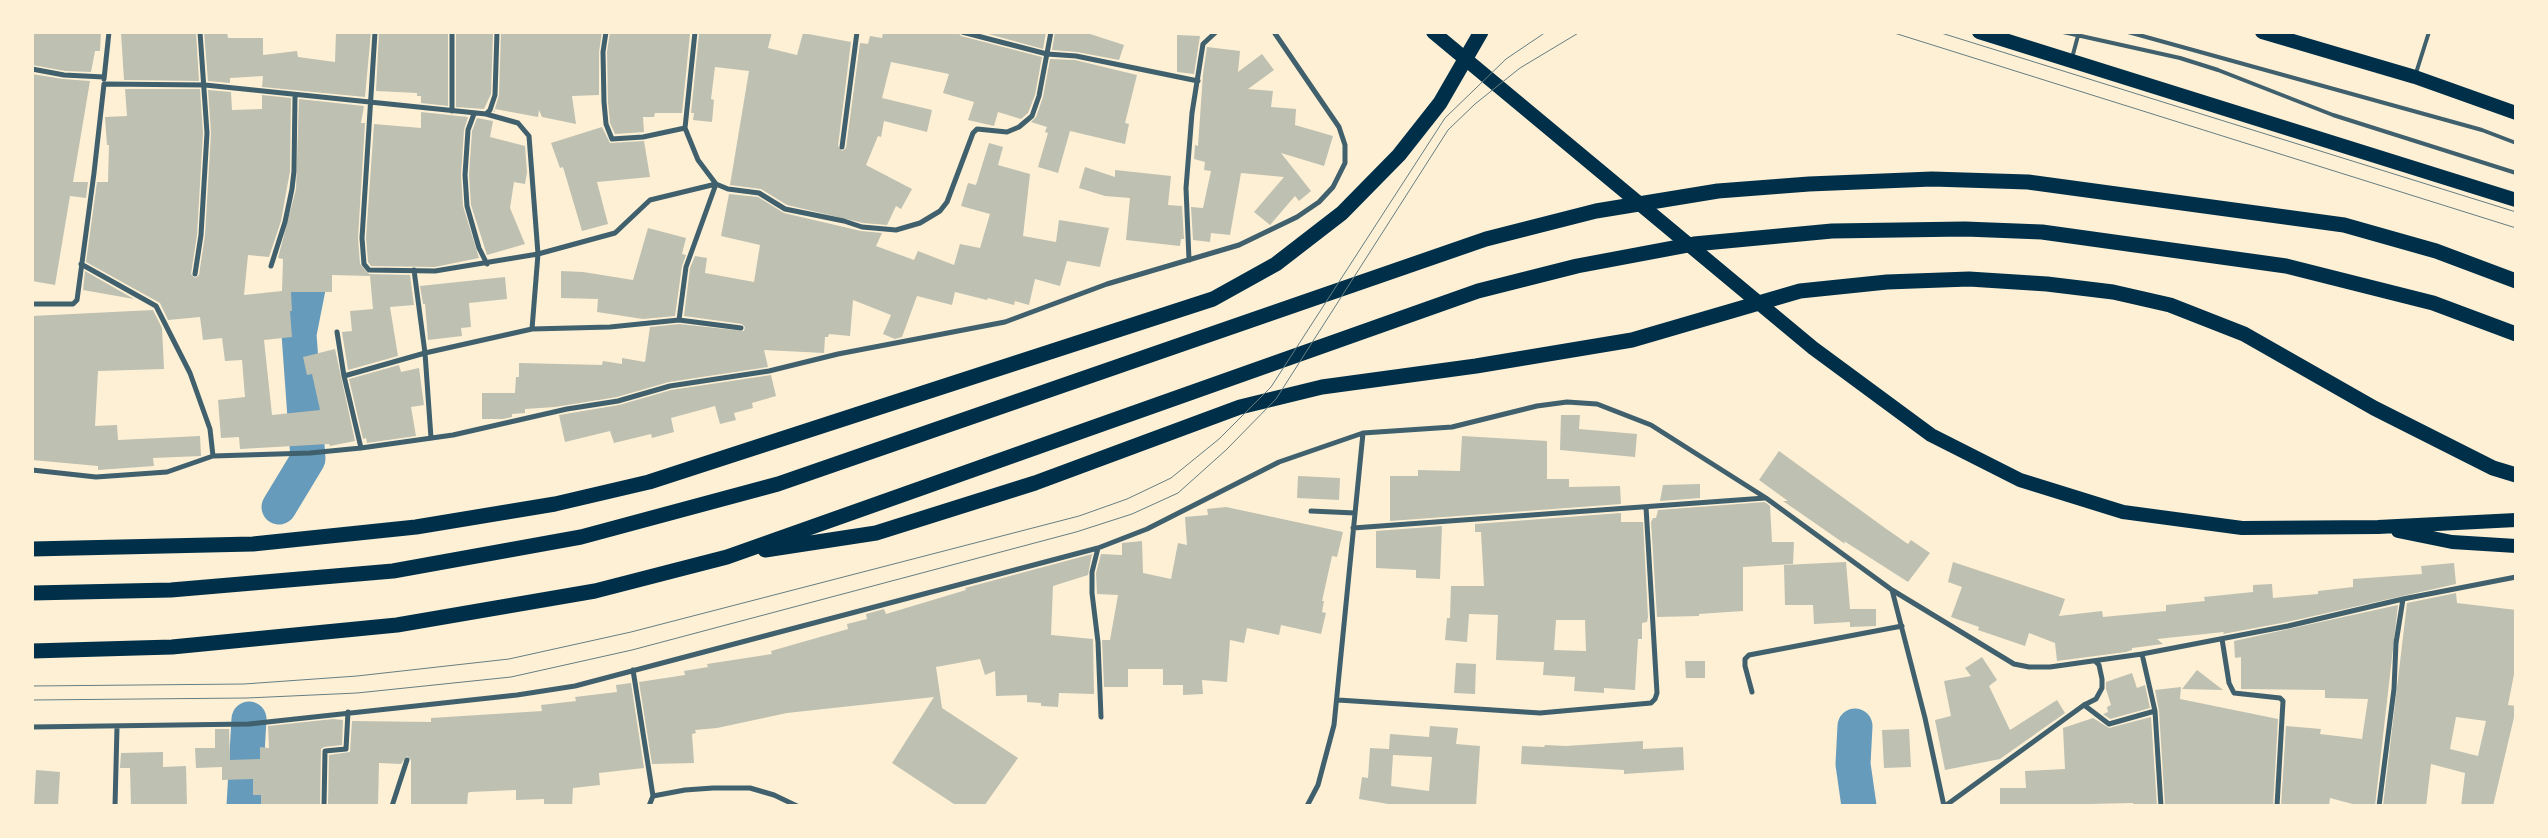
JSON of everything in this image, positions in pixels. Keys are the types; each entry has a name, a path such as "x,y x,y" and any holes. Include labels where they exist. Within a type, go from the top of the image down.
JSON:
{"highway":[{"path":"32,549 253,544 416,527 555,504 649,482 1212,299 1276,264 1342,213 1400,155 1440,103 1481,32"},
{"path":"1979,32 2071,63 2516,200"},
{"path":"2262,32 2415,78 2516,113"},
{"path":"1434,33 1813,348 1931,435 2020,480 2123,512 2242,528 2378,527 2516,520"},
{"path":"32,593 171,590 393,571 581,537 778,484 1486,239 1596,211 1718,191 1809,184 1922,180 2028,182 2344,224 2436,251 2516,281"},
{"path":"727,557 1478,291 1577,266 1694,244 1832,231 1965,229 2042,232 2286,266 2433,303 2516,334"},
{"path":"32,651 172,647 398,625 595,591 727,557 876,532 1035,483 1249,404 1322,387 1476,366 1632,340 1800,291 1887,282 1969,279 2047,284 2113,292 2170,306 2244,334 2374,408 2493,468 2516,475"},
{"path":"2378,527 2452,542 2516,546"}],"street":[{"path":"32,304 75,303 94,172 109,32"},
{"path":"195,274 202,218 207,133 200,32"},
{"path":"375,32 362,249 364,264 369,270 435,271 487,264 538,254 615,233 650,200 716,184 759,193 785,209 844,221 862,228 896,230 920,223 940,210 947,202 973,133 978,129 1007,132 1019,127 1032,116 1039,96 1051,32"},
{"path":"452,32 452,111"},
{"path":"486,114 490,110 495,95 497,32"},
{"path":"606,32 603,52 604,102 606,124 612,139 643,138 685,128"},
{"path":"695,32 685,128 698,160 716,184"},
{"path":"842,147 856,32"},
{"path":"962,32 1047,54 1076,56 1198,81"},
{"path":"1189,260 1186,188 1192,113 1203,44 1216,32"},
{"path":"32,470 96,477 166,472 213,456 310,453 431,438 618,401 670,386 769,370 838,354 1005,322 1107,284 1239,245 1297,217 1319,202 1333,187 1345,163 1345,145 1339,127 1273,33"},
{"path":"32,69 64,75 104,77"},
{"path":"104,84 205,85 295,96 486,114 518,123 529,136 538,254 532,329"},
{"path":"271,266 285,222 292,189 295,96"},
{"path":"474,114 469,122 466,149 468,206 476,242 487,264"},
{"path":"679,320 686,267 716,184"},
{"path":"81,264 156,306 190,372 210,428 213,456"},
{"path":"414,270 425,352 431,438"},
{"path":"344,376 425,352 532,329 610,327 679,320 741,328"},
{"path":"337,332 344,376 361,448"},
{"path":"32,727 249,724 517,695 575,686 1098,548 1147,528 1279,462 1363,433 1452,427 1537,406 1567,402 1597,404 1651,425 1766,498 1892,590 2014,664 2030,667 2050,667 2142,654 2288,626 2403,599 2516,577"},
{"path":"1307,806 1318,784 1327,758 1338,700 1354,513 1363,433"},
{"path":"1353,528 1766,498"},
{"path":"1338,700 1540,713 1650,703 1656,699 1657,693 1646,507"},
{"path":"1311,511 1354,513"},
{"path":"1098,548 1092,572 1092,593 1098,642 1101,717"},
{"path":"1892,590 1925,718 1944,806 2084,705 2096,699 2102,688 2100,669 2095,661"},
{"path":"2379,806 2394,688 2396,643 2403,599"},
{"path":"1752,692 1745,666 1749,655 1902,626"},
{"path":"2222,638 2229,683 2234,693 2280,698 2283,701 2277,806"},
{"path":"2142,654 2155,711 2160,806"},
{"path":"633,670 653,796 649,806"},
{"path":"2084,705 2109,724 2155,711"},
{"path":"324,806 324,751 346,748 348,712"},
{"path":"115,806 117,727"},
{"path":"392,806 406,760"},
{"path":"653,796 685,790 750,788 774,795 797,806"}],"lane":[{"path":"2064,32 2153,51 2218,70 2333,115 2516,173"},
{"path":"2128,32 2482,130 2516,142"},
{"path":"2415,78 2429,32"},
{"path":"2071,63 2078,34"}],"building":[{"path":"32,32 101,32 100,51 95,51 91,72 65,71 32,65"},
{"path":"196,32 199,81 124,80 121,33"},
{"path":"204,32 227,32 228,38 263,38 263,55 297,51 298,57 335,62 336,32 371,32 365,97 262,87 263,76 230,78 230,83 208,81"},
{"path":"379,32 448,32 448,106 421,103 421,96 417,96 417,93 376,91"},
{"path":"456,32 493,32 491,94 484,109 456,107"},
{"path":"501,32 602,32 599,52 599,95 572,96 576,124 542,117 539,110 538,117 495,109 494,112 499,95"},
{"path":"610,32 690,34 682,113 655,113 654,117 643,117 644,132 615,134 610,123 608,102 607,52"},
{"path":"702,32 772,32 768,48 797,55 803,33 851,42 838,146 842,151 846,148 860,43 868,44 870,36 882,38 883,32 958,32 961,36 1042,57 1035,95 1028,113 1021,119 998,112 994,126 968,120 974,102 943,93 949,74 891,62 882,98 932,110 927,132 884,121 881,137 878,136 866,165 912,189 901,209 896,206 887,225 863,223 787,205 761,189 730,185 749,71 715,67 711,99 714,100 712,122 693,120 694,113 691,113 699,34"},
{"path":"981,32 1046,32 1043,49"},
{"path":"1055,32 1084,32 1124,45 1119,60 1077,52 1052,50"},
{"path":"1177,35 1200,36 1194,74 1177,72"},
{"path":"1207,47 1240,51 1238,72 1262,54 1274,70 1248,89 1273,91 1271,107 1296,109 1295,125 1333,136 1324,166 1281,153 1311,191 1299,201 1295,196 1270,225 1254,212 1284,177 1241,173 1230,235 1211,233 1210,242 1193,240 1191,207 1203,208 1211,171 1204,170 1205,162 1194,159 1195,145 1198,146 1203,74"},
{"path":"1050,59 1075,60 1137,75 1125,123 1129,124 1125,144 1070,131 1058,173 1038,167 1048,133 1045,132 1047,127 1031,122 1036,117 1043,97"},
{"path":"32,74 90,81 73,182 88,182 86,198 70,196 55,285 32,281"},
{"path":"125,89 200,89 203,133 197,235 191,274 195,278 199,275 205,235 211,133 208,90 231,92 232,110 262,109 262,95 291,98 290,171 281,221 269,257 248,255 244,295 282,291 283,259 278,258 296,189 299,99 364,106 361,123 365,123 358,238 360,264 369,274 410,275 414,305 390,307 398,356 348,370 342,332 352,331 350,311 373,309 370,276 332,275 332,292 291,292 292,337 264,340 272,415 320,410 312,374 307,375 303,357 335,349 355,441 330,446 329,444 240,449 239,437 221,438 218,400 245,397 242,360 225,361 222,338 203,340 200,317 168,320 160,303 86,262 97,182 108,182 109,145 107,145 105,117 127,116"},
{"path":"421,112 468,117 464,130 461,175 463,206 479,258 435,267 371,266 368,262 366,238 374,124 421,128"},
{"path":"477,118 493,121 490,137 525,146 527,172 525,184 514,182 510,208 525,244 487,255 471,205 469,175 472,131"},
{"path":"602,127 610,143 644,141 650,177 597,182 608,224 582,231 563,167 560,168 551,143"},
{"path":"989,143 1003,147 998,165 1030,174 1023,236 1056,242 1059,220 1109,228 1100,267 1067,261 1060,286 1035,279 1029,305 1015,301 1014,305 955,292 952,305 917,296 902,337 895,339 883,334 891,315 853,300 850,336 829,334 828,337 825,337 824,353 764,350 768,367 669,382 617,397 555,407 525,409 525,413 512,414 512,417 503,419 482,419 482,393 515,393 516,377 519,377 519,363 602,365 603,361 622,364 622,358 645,362 650,327 679,324 744,331 745,327 742,324 684,316 690,268 695,256 707,258 705,273 754,282 760,245 721,236 729,194 758,197 784,213 861,231 882,233 876,246 914,260 918,251 954,265 960,244 980,248 990,214 961,206 968,183 976,185"},
{"path":"1085,167 1115,177 1115,170 1171,176 1168,205 1182,206 1184,239 1181,239 1180,246 1126,240 1130,198 1105,196 1079,188"},
{"path":"648,228 686,238 682,254 686,255 682,266 675,316 643,319 597,312 598,299 561,298 561,271 583,272 633,280"},
{"path":"85,271 134,299 83,290"},
{"path":"505,277 507,299 469,303 471,327 461,328 462,336 428,340 425,304 423,304 420,286"},
{"path":"153,310 162,328 164,369 98,371 95,426 117,425 118,440 200,436 201,456 153,458 154,466 98,470 98,466 32,460 32,316"},
{"path":"399,365 401,372 419,368 424,405 411,407 416,436 367,443 366,438 363,439 349,379"},
{"path":"771,375 776,396 752,403 753,408 734,413 736,420 720,424 715,406 671,418 674,432 652,438 651,434 614,443 610,431 565,442 559,415 619,405 671,390"},
{"path":"1561,415 1580,415 1579,429 1637,434 1635,457 1560,450"},
{"path":"1462,436 1547,441 1547,479 1569,479 1569,487 1620,486 1621,504 1390,521 1390,476 1418,476 1418,470 1460,471"},
{"path":"1779,451 1908,544 1911,540 1930,553 1908,582 1844,541 1845,544 1783,501 1788,501 1759,480"},
{"path":"1298,476 1340,478 1339,500 1297,498"},
{"path":"1700,484 1700,498 1660,501 1663,485"},
{"path":"1765,502 1770,506 1772,542 1794,542 1793,564 1743,567 1743,611 1699,614 1699,616 1657,617 1651,522 1653,518 1656,518 1658,510"},
{"path":"1226,507 1343,532 1337,557 1332,556 1322,601 1324,601 1322,612 1326,613 1321,634 1281,625 1279,635 1247,628 1244,643 1230,640 1227,682 1202,680 1203,694 1183,695 1183,685 1163,685 1163,669 1128,669 1128,687 1104,687 1102,640 1110,640 1118,595 1097,594 1096,573 1101,554 1122,555 1122,543 1142,541 1143,573 1171,579 1178,543 1187,545 1185,517 1208,515 1207,509"},
{"path":"1621,513 1621,522 1643,522 1648,617 1647,622 1642,623 1642,639 1638,639 1635,690 1604,688 1604,693 1574,691 1575,677 1543,675 1544,662 1496,660 1498,615 1469,614 1467,642 1445,640 1447,618 1450,618 1451,586 1484,586 1481,532 1475,532 1475,524","holes":["1556,620 1585,620 1586,651 1554,650"]},
{"path":"1442,526 1440,579 1416,578 1416,570 1376,568 1376,531"},
{"path":"1092,554 1088,575 1053,586 1051,635 1093,639 1094,694 1059,693 1058,707 1041,706 1041,703 1027,702 1027,695 996,696 995,671 985,675 980,659 936,667 942,708 1018,758 984,806 957,806 892,763 934,697 787,713 717,728 695,730 696,733 692,734 694,763 652,764 639,682 685,675 684,671 708,667 707,664 772,654 771,651 848,629 847,624 867,619 866,614 884,609 886,614 966,590 965,588"},
{"path":"1846,562 1850,609 1876,609 1876,626 1850,627 1850,622 1814,624 1813,605 1785,605 1784,565"},
{"path":"1953,562 2065,599 2059,616 2102,611 2103,617 2166,611 2166,605 2205,601 2204,597 2253,592 2253,585 2272,584 2273,598 2318,594 2318,591 2353,587 2353,579 2422,574 2421,566 2454,563 2456,584 2287,622 2223,634 2224,632 2157,639 2163,644 2132,648 2132,650 2126,652 2057,661 2055,643 2029,633 2025,646 1978,630 1979,627 1951,617 1962,587 1948,582"},
{"path":"2456,593 2457,603 2516,610 2516,664 2508,705 2516,706 2516,709 2493,806 2461,806 2465,773 2431,764 2426,806 2383,806 2407,603","holes":["2456,717 2486,721 2478,756 2450,749"]},
{"path":"2398,605 2375,806 2360,806 2330,798 2329,806 2281,806 2286,726 2321,729 2320,734 2362,739 2368,699 2325,698 2325,690 2241,689 2241,657 2235,658 2234,641"},
{"path":"1982,657 1997,680 1989,686 2010,730 2057,700 2065,713 2000,759 1945,770 1935,720 1951,716 1944,681 1971,676 1965,668"},
{"path":"1685,661 1705,661 1705,678 1686,678"},
{"path":"1456,663 1476,664 1475,694 1454,693"},
{"path":"2197,670 2223,690 2182,689"},
{"path":"2132,673 2137,688 2145,685 2150,708 2110,719 2103,714 2108,712 2107,707 2111,705 2106,682"},
{"path":"631,683 644,768 599,773 600,785 573,788 572,806 544,806 544,799 516,800 516,790 470,792 468,793 467,806 411,806 411,760 407,756 401,764 379,763 378,806 328,805 329,755 350,752 352,721 431,722 431,718 542,711 541,705 576,701 575,697 617,692 616,685"},
{"path":"2181,687 2180,699 2278,719 2273,806 2165,806 2159,711 2155,690"},
{"path":"2151,717 2157,806 2133,806 2133,803 2000,806 2000,788 2026,788 2025,771 2065,769 2063,728 2093,718 2109,728"},
{"path":"333,719 343,720 342,745 321,749 320,806 261,806 261,795 253,795 253,779 222,780 222,767 196,768 195,748 215,748 215,729 229,729 230,760 260,759 260,747 269,748 268,726"},
{"path":"1430,726 1458,728 1456,744 1480,746 1476,806 1400,806 1359,799 1362,777 1368,778 1370,748 1389,749 1390,734 1429,737","holes":["1393,755 1432,757 1429,791 1391,786"]},
{"path":"1909,729 1911,767 1884,768 1882,730"},
{"path":"1643,741 1643,749 1683,747 1684,770 1624,774 1624,770 1521,764 1522,746 1544,747 1545,745 1566,746"},
{"path":"163,752 163,767 186,766 187,806 131,806 130,768 120,768 121,753"},
{"path":"36,770 60,772 58,806 34,806"}],"waterway":[{"path":"279,507 308,459 299,334 314,258"},
{"path":"244,806 249,719"},
{"path":"1855,726 1853,764 1859,806"}],"tram line":[{"path":"32,686 244,684 357,676 509,659 631,632 1079,516 1127,499 1171,478 1219,439 1271,387 1445,118 1506,59 1546,32"},
{"path":"32,700 247,698 357,693 511,677 632,650 1076,532 1132,514 1178,493 1226,450 1276,399 1448,130 1475,104 1520,68 1580,32"},
{"path":"1891,32 2516,228"},
{"path":"1938,32 2516,212"}]}
